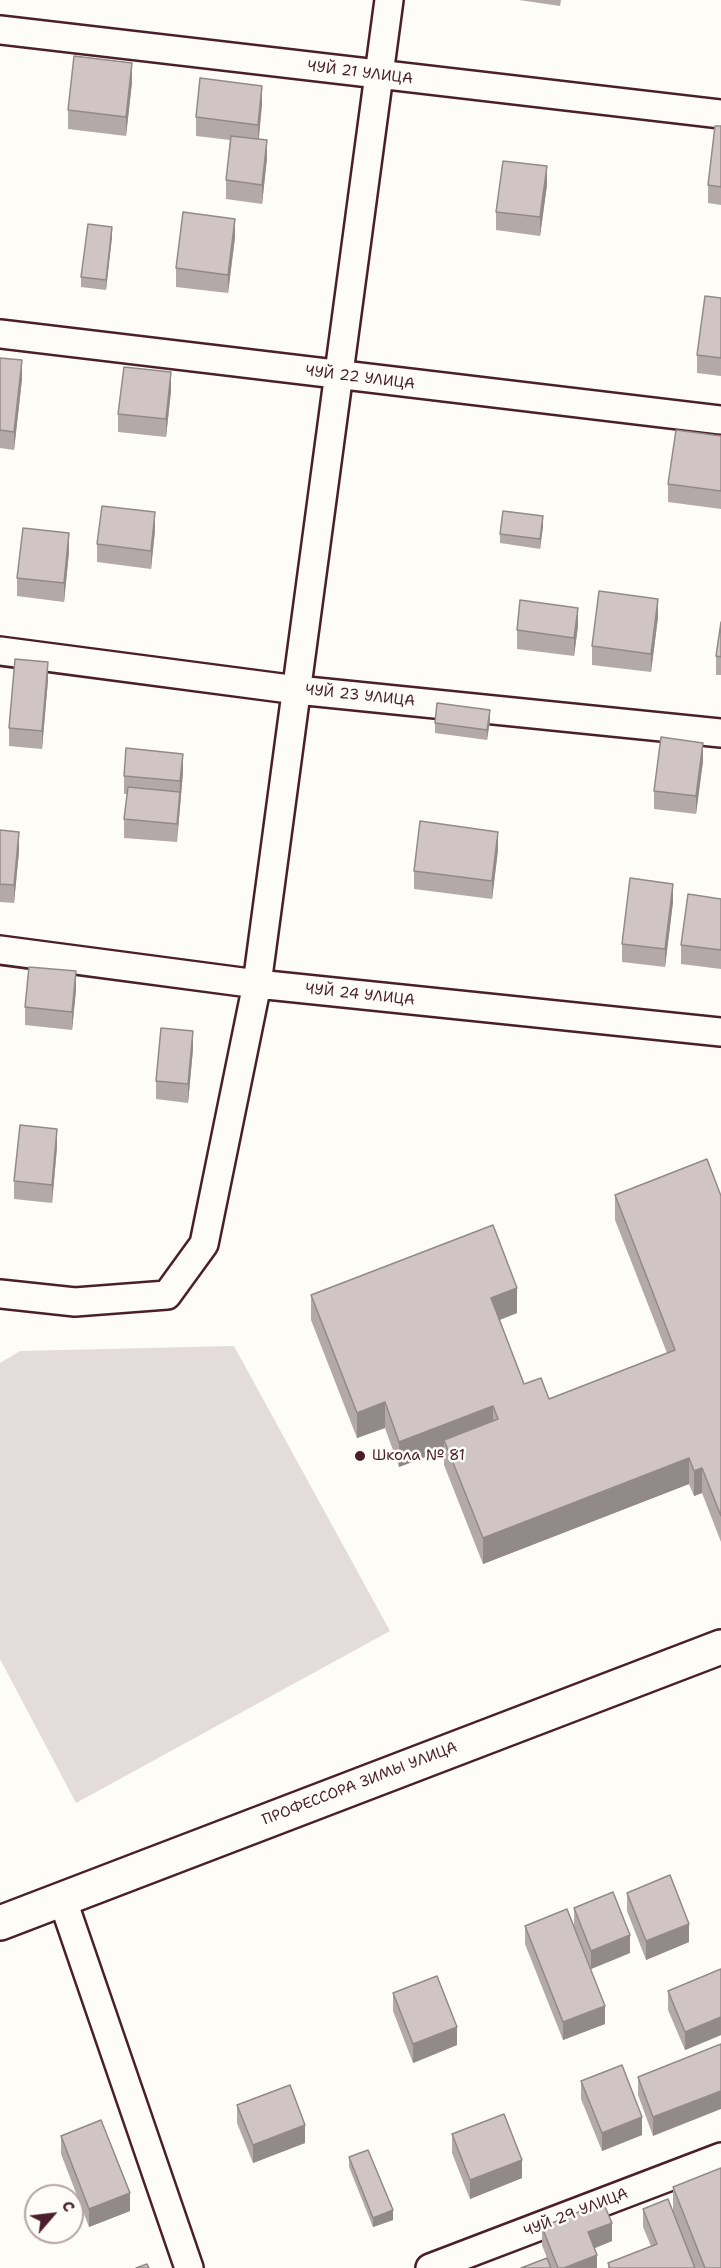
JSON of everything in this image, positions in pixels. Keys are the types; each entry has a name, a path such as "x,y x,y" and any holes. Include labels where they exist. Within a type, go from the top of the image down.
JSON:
{"street":[{"path":"0,1294 75,1302 167,1295 204,1244 257,984 389,0"},
{"name":"ЧУЙ 21 УЛИЦА","path":"0,30 379,76 721,114"},
{"name":"ЧУЙ 22 УЛИЦА","path":"0,334 721,420"},
{"name":"ЧУЙ 23 УЛИЦА","path":"0,651 297,690 721,733"},
{"name":"ЧУЙ 24 УЛИЦА","path":"0,950 257,984 721,1032"},
{"name":"ПРОФЕССОРА ЗИМЫ УЛИЦА","path":"0,1923 721,1647"},
{"path":"62,1898 189,2268"},
{"name":"ЧУЙ 29 УЛИЦА","path":"430,2268 721,2157"}],"shaded area":[{"path":"234,1346 390,1631 76,1803 0,1659 0,1363 20,1351"}],"building":[{"path":"74,56 132,63 126,117 68,110"},
{"path":"200,78 262,86 258,125 196,117"},
{"path":"715,126 721,126 721,187 708,185"},
{"path":"231,136 267,140 262,185 226,180"},
{"path":"503,161 547,166 540,217 496,212"},
{"path":"183,212 235,219 228,275 176,268"},
{"path":"88,224 112,227 106,280 81,277"},
{"path":"705,296 721,298 721,358 697,355"},
{"path":"0,358 22,360 14,432 0,430"},
{"path":"124,367 171,372 166,419 118,414"},
{"path":"676,430 721,436 721,491 668,484"},
{"path":"102,506 155,512 151,551 97,544"},
{"path":"503,511 543,516 540,539 500,534"},
{"path":"23,528 69,533 64,583 17,578"},
{"path":"599,591 658,599 651,654 592,646"},
{"path":"520,600 578,608 574,638 517,630"},
{"path":"721,622 721,657 716,656"},
{"path":"15,659 48,662 42,731 9,728"},
{"path":"437,703 490,710 487,730 435,723"},
{"path":"661,737 703,743 696,796 654,791"},
{"path":"126,748 183,754 180,781 124,776"},
{"path":"128,787 180,792 177,824 124,819"},
{"path":"420,821 498,832 492,881 414,871"},
{"path":"0,830 19,832 14,885 0,884"},
{"path":"630,878 673,884 665,949 622,944"},
{"path":"688,894 721,899 721,950 681,945"},
{"path":"29,967 76,971 72,1012 25,1007"},
{"path":"161,1028 193,1031 188,1084 156,1081"},
{"path":"20,1125 57,1129 52,1185 14,1181"},
{"path":"707,1159 721,1196 721,1516 702,1468 694,1471 689,1458 483,1538 444,1440 498,1419 493,1406 399,1442 385,1402 357,1413 311,1295 493,1225 517,1288 491,1298 524,1384 541,1378 549,1399 675,1350 615,1195"},
{"path":"670,1875 689,1924 646,1941 627,1893"},
{"path":"613,1892 630,1935 591,1951 574,1908"},
{"path":"567,1909 605,2006 563,2022 525,1926"},
{"path":"721,1969 721,2017 685,2032 668,1991"},
{"path":"437,1976 457,2027 413,2044 393,1993"},
{"path":"721,2044 721,2091 653,2117 638,2077"},
{"path":"622,2065 642,2117 602,2133 581,2081"},
{"path":"290,2085 305,2125 253,2145 237,2105"},
{"path":"504,2114 522,2160 470,2180 452,2134"},
{"path":"101,2120 130,2193 89,2209 84,2196 84,2184 79,2184 61,2136"},
{"path":"368,2150 393,2210 373,2218 349,2157"},
{"path":"721,2168 721,2268 705,2268 673,2187"},
{"path":"668,2199 695,2268 610,2268 608,2263 657,2244 643,2209"},
{"path":"603,2202 612,2223 588,2232 597,2255 564,2268 558,2268 542,2227"},
{"path":"547,2258 551,2268 521,2268"},
{"path":"147,2264 149,2268 136,2268"}],"place":[{"name":"Школа № 81","path":"360,1456"}]}
